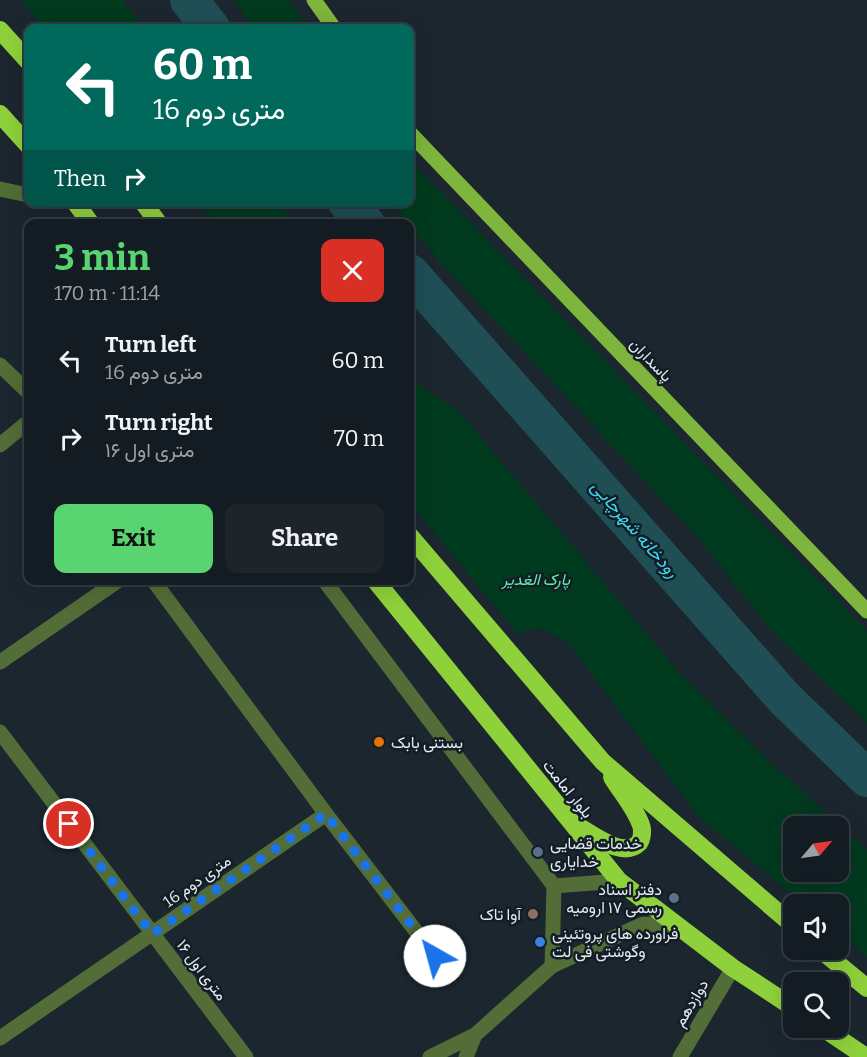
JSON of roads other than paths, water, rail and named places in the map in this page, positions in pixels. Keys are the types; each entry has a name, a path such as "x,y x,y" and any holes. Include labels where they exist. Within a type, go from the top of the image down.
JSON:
{"highway":[{"path":"0,30 24,57"},
{"path":"0,114 24,141"},
{"path":"77,207 87,219"},
{"path":"414,541 603,762 783,917"},
{"name":"بلوار امامت","path":"379,585 619,881 734,968 783,1001"},
{"path":"570,822 615,847 628,848 638,843 642,837 642,826 603,762"},
{"path":"833,960 867,988"},
{"path":"835,1038 854,1053"}],"main road":[{"path":"314,0 331,24"},
{"name":"پاسداران","path":"414,137 867,611"}],"street":[{"path":"0,189 24,194"},
{"path":"0,365 24,388"},
{"path":"0,445 24,425"},
{"path":"0,662 112,585"},
{"path":"157,585 326,814 435,956"},
{"path":"328,585 554,886 552,966"},
{"name":"۱۶ متری اول","path":"0,732 246,1057"},
{"name":"16 متری دوم","path":"0,1038 326,814"},
{"path":"554,886 619,881"},
{"path":"430,1057 475,1035 552,966 643,924 683,928"},
{"name":"دوازدهم","path":"687,1054 734,968"},
{"path":"466,1057 475,1035"}],"waterway":[{"name":"رودخانه شهرچایی","path":"189,0 208,24"},
{"name":"رودخانه شهرچایی","path":"351,207 362,219"},
{"name":"رودخانه شهرچایی","path":"414,278 785,699 867,778"}],"place":[{"name":"بستنی بابک","path":"379,742"},
{"name":"خدمات قضایی خدایاری","path":"538,852"},
{"name":"دفتر اسناد رسمی ۱۷ ارومیه","path":"674,898"},
{"name":"آوا تاک","path":"533,914"},
{"name":"فراورده های پروتئینی و‌گوشتی فی لت","path":"540,942"}],"park label":[{"name":"پارک الغدیر","path":"536,579"}]}
